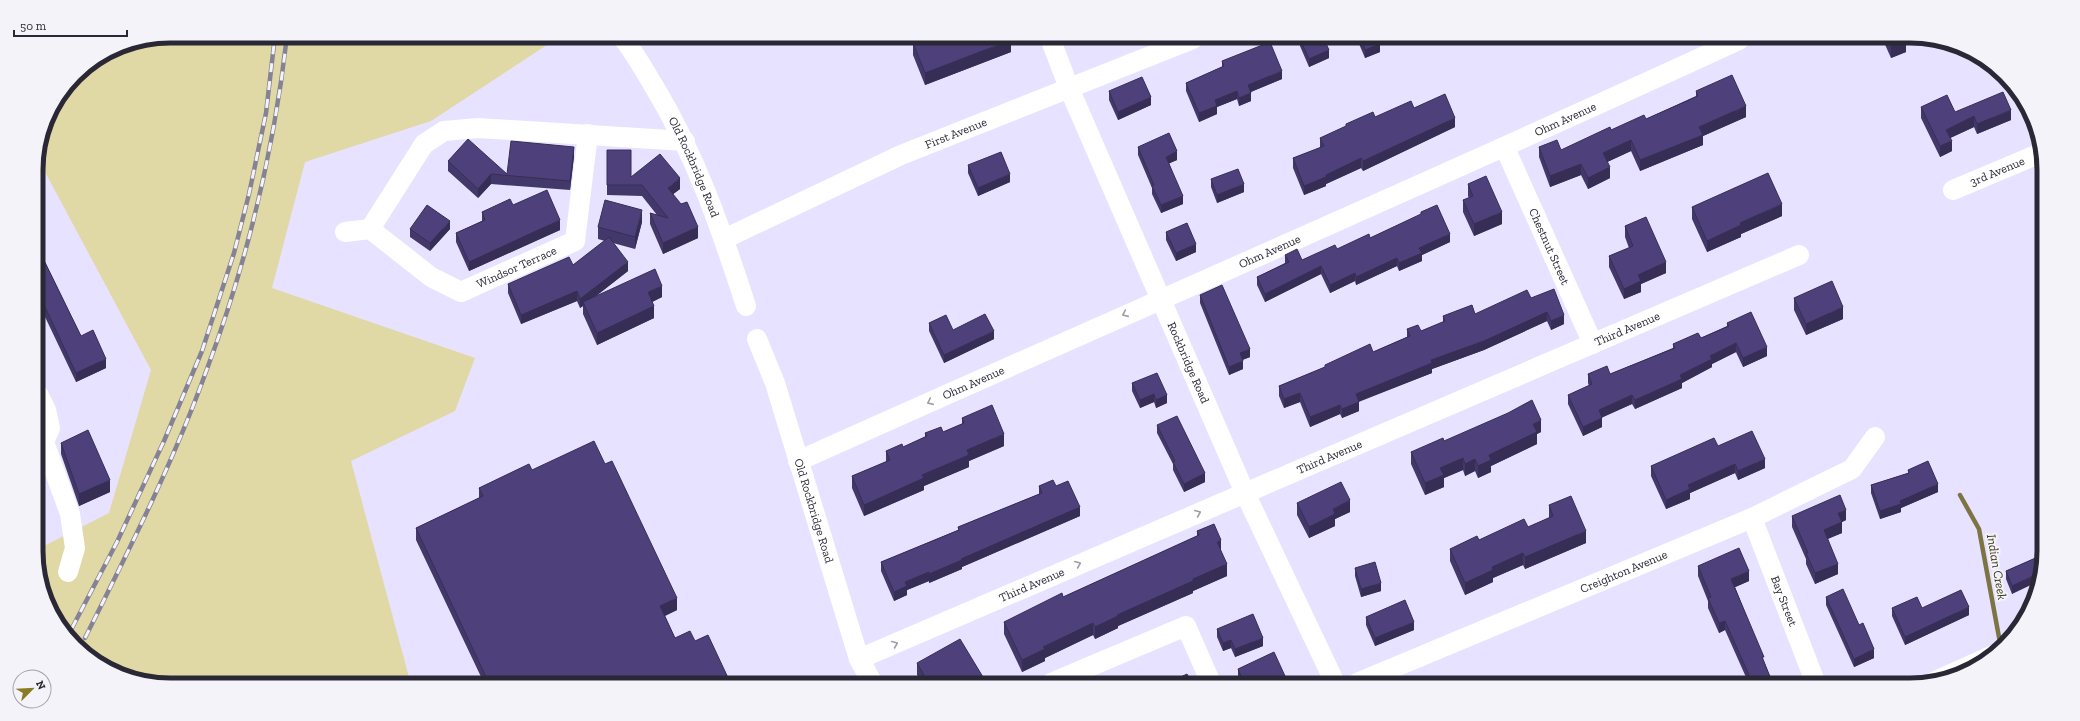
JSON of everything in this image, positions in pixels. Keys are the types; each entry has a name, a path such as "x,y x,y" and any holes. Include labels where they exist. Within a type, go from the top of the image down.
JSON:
{"street":[{"name":"Old Rockbridge Road","path":"627,43 635,53 685,141 724,239 746,306"},
{"name":"Rockbridge Road","path":"1052,43 1069,88 1245,493 1333,678"},
{"name":"First Avenue","path":"724,239 901,156 1182,43"},
{"name":"Ohm Avenue","path":"798,460 1161,298 1505,148 1732,43"},
{"path":"345,232 370,229 424,144 444,131 478,128 685,141"},
{"name":"Windsor Terrace","path":"370,229 431,276 461,292 576,241 588,134"},
{"name":"Chestnut Street","path":"1505,148 1593,344"},
{"name":"3rd Avenue","path":"1953,190 2036,156"},
{"name":"Third Avenue","path":"859,659 1799,255"},
{"name":"Old Rockbridge Road","path":"757,339 775,384 859,659 870,678"},
{"path":"43,404 50,428 43,440"},
{"name":"Creighton Avenue","path":"1369,678 1752,518 1852,469 1876,437"},
{"path":"43,449 70,514 75,548 68,572"},
{"name":"Bay Street","path":"1752,518 1814,678"},
{"path":"1063,678 1186,626 1209,678"}],"shaded area":[{"path":"170,43 550,43 431,121 305,162 272,288 475,358 455,411 351,461 409,678 153,677 137,674 106,661 80,641 69,628 56,607 50,592 45,576 43,546 109,513 151,370 43,168 47,137 60,106 75,86 99,64 114,56 145,45"}],"building":[{"path":"913,43 1003,43 925,73"},
{"path":"1270,43 1282,71 1248,85 1251,93 1239,98 1237,91 1215,100 1217,106 1199,113 1186,83 1224,66 1222,61"},
{"path":"1302,43 1326,43 1329,50 1309,59"},
{"path":"1362,43 1380,43 1380,44 1365,50"},
{"path":"1890,43 1899,43 1891,46"},
{"path":"1732,75 1746,106 1699,127 1703,135 1640,160 1631,140 1603,153 1610,167 1588,178 1581,164 1550,176 1539,147 1557,140 1561,150 1610,127 1611,130 1644,115 1646,119 1698,96 1696,91"},
{"path":"1142,77 1151,97 1118,112 1109,91"},
{"path":"2003,92 2011,110 1977,124 1974,116 1946,130 1952,141 1940,146 1921,107 1947,95 1955,112"},
{"path":"1445,94 1455,118 1363,161 1361,158 1326,175 1326,177 1304,186 1293,158 1324,146 1320,138 1373,112 1375,117 1411,101 1414,108"},
{"path":"1169,133 1177,151 1166,157 1183,196 1161,205 1152,186 1154,185 1138,147"},
{"path":"468,139 507,174 511,141 574,147 570,181 491,174 478,189 448,161"},
{"path":"607,150 631,150 631,177 660,154 680,178 668,188 681,204 687,202 698,227 663,243 650,213 668,218 642,185 607,185"},
{"path":"1001,152 1010,174 978,188 968,165"},
{"path":"1238,169 1244,184 1217,195 1211,179"},
{"path":"1768,173 1782,204 1740,223 1741,225 1707,241 1692,207"},
{"path":"1486,176 1502,212 1474,224 1463,200 1473,196 1468,184"},
{"path":"547,190 560,220 469,262 456,233 485,220 482,212 510,199 513,205"},
{"path":"605,200 642,210 635,237 598,227"},
{"path":"427,205 450,221 430,243 410,229"},
{"path":"1437,205 1450,234 1419,248 1422,253 1399,263 1397,258 1356,277 1355,273 1330,285 1321,266 1265,294 1257,277 1289,262 1285,255 1297,249 1302,260 1335,245 1337,249 1369,234 1370,238"},
{"path":"1646,217 1666,262 1638,275 1641,281 1624,289 1609,256 1633,246 1625,226"},
{"path":"1187,223 1196,244 1176,253 1166,232"},
{"path":"609,237 628,262 580,299 577,291 521,315 508,284 569,257 573,265"},
{"path":"43,258 81,336 93,330 106,359 76,373 43,303"},
{"path":"655,269 662,286 648,292 654,306 597,333 583,302"},
{"path":"1832,281 1843,307 1806,324 1794,298"},
{"path":"1222,285 1250,349 1240,353 1243,361 1229,367 1200,295"},
{"path":"1554,289 1564,315 1551,321 1547,312 1484,341 1431,360 1432,363 1356,394 1359,402 1342,409 1340,405 1310,417 1300,393 1284,399 1279,386 1325,367 1325,365 1370,344 1373,352 1410,336 1407,329 1418,325 1421,331 1445,321 1443,316 1472,305 1475,314 1527,290 1531,298"},
{"path":"1751,312 1767,347 1743,358 1736,343 1710,356 1712,359 1680,375 1682,379 1635,400 1632,395 1599,410 1602,418 1583,427 1568,395 1592,384 1588,374 1607,366 1610,374 1675,348 1673,344 1698,333 1701,338 1729,326 1727,323"},
{"path":"985,314 994,331 944,355 929,323 946,315 953,330"},
{"path":"1157,373 1167,395 1156,400 1154,394 1140,400 1132,383"},
{"path":"1532,400 1541,420 1533,424 1537,432 1489,455 1491,460 1478,466 1475,459 1465,464 1463,458 1440,468 1444,475 1425,483 1411,452 1443,438 1444,441 1508,413"},
{"path":"992,405 1004,434 967,450 969,455 922,475 924,478 864,505 852,476 890,460 886,451 902,444 903,447 927,436 925,433 941,427 943,432 964,423 962,418"},
{"path":"1177,416 1205,473 1184,484 1173,462 1175,461 1157,425"},
{"path":"88,430 110,480 79,494 61,443"},
{"path":"1752,431 1765,459 1738,471 1735,464 1688,485 1690,489 1666,500 1651,466 1714,438 1718,446"},
{"path":"594,441 605,464 612,461 677,598 660,606 675,638 690,631 695,641 708,635 728,678 487,678 416,528 483,496 479,488 529,464 532,470"},
{"path":"1928,461 1938,484 1900,501 1901,504 1880,511 1871,485 1909,473 1908,470"},
{"path":"1053,480 1056,486 1068,481 1080,507 961,559 962,560 905,582 907,586 894,592 881,562 959,530 958,527 1042,493 1039,486"},
{"path":"1341,482 1350,500 1333,509 1335,514 1309,527 1297,503"},
{"path":"1840,495 1846,510 1838,513 1842,522 1824,530 1838,564 1815,573 1792,516"},
{"path":"1571,496 1586,531 1525,557 1523,553 1492,567 1493,570 1465,583 1450,549 1477,536 1479,540 1524,519 1528,527 1553,516 1549,505"},
{"path":"1214,524 1221,540 1217,542 1227,564 1117,615 1118,616 1095,627 1093,623 1043,647 1045,649 1022,660 1004,622 1062,593 1063,597 1199,535 1197,531"},
{"path":"1739,548 1749,571 1731,579 1764,657 1762,657 1771,678 1750,678 1725,621 1719,623 1708,598 1711,597 1698,566"},
{"path":"2037,557 2035,575 2012,586 2006,571"},
{"path":"1375,562 1381,583 1361,589 1355,568"},
{"path":"1843,589 1859,625 1863,623 1874,649 1854,659 1826,597"},
{"path":"1961,590 1969,607 1905,637 1892,608 1917,597 1922,608"},
{"path":"1405,600 1414,622 1375,638 1366,617"},
{"path":"1253,614 1263,638 1235,649 1231,640 1223,643 1217,629"},
{"path":"960,639 984,678 926,678 917,663"},
{"path":"1274,652 1285,676 1281,678 1242,678 1238,669"},
{"path":"1187,674 1189,678 1179,678"}],"waterway":[{"name":"Indian Creek","path":"1960,495 1979,529 2000,640"}],"railway":[{"path":"72,628 117,542 164,441 202,351 234,253 249,194 266,113 274,43"},
{"path":"85,638 134,538 180,437 207,369 235,288 267,163 275,121 286,43"}]}
